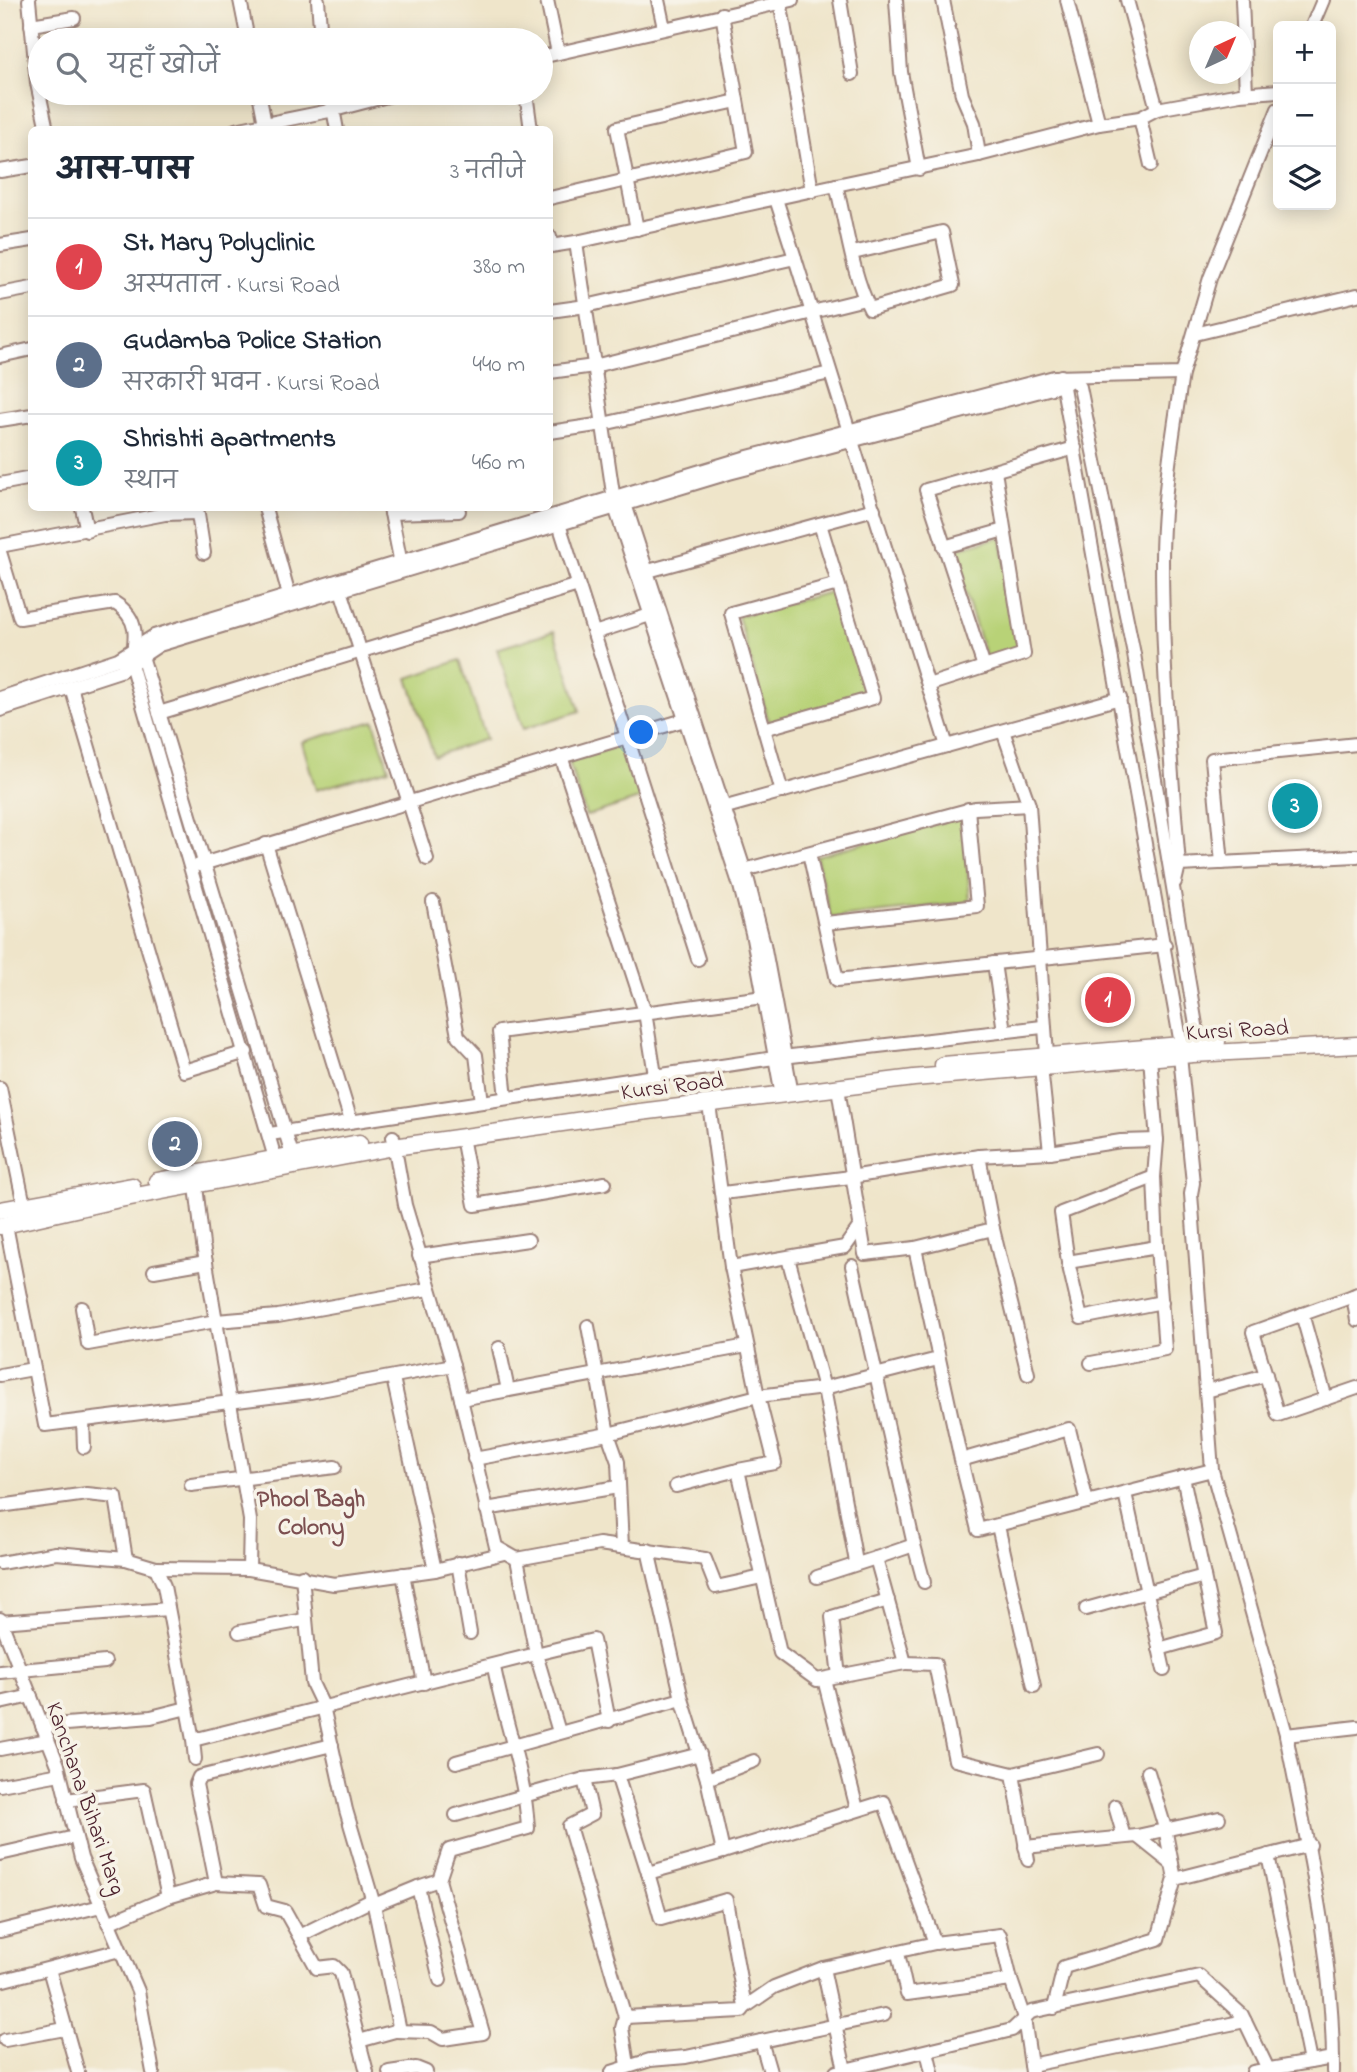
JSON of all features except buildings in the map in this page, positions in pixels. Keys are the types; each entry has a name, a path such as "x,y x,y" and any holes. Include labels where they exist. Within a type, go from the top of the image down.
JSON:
{"main road":[{"name":"Kursi Road","path":"1316,1043 1357,1036"},
{"name":"Kursi Road","path":"2,1220 195,1179 393,1142 786,1089 1044,1061 1188,1049 1316,1043 1357,1045"},
{"name":"Kursi Road","path":"393,1142 462,1137 709,1104 786,1089 838,1088 1044,1061 1150,1058 1188,1049"},
{"name":"Kursi Road","path":"2,1220 24,1205 195,1179"}],"street":[{"path":"29,0 31,28"},
{"path":"240,0 246,28"},
{"path":"318,0 320,28"},
{"path":"547,0 553,28"},
{"path":"658,0 664,28"},
{"path":"840,0 852,74"},
{"path":"896,0 901,72 919,169"},
{"path":"943,0 962,95 974,122 979,155"},
{"path":"1067,0 1099,124"},
{"path":"1127,0 1157,109"},
{"path":"1242,0 1246,93"},
{"path":"1314,21 1323,0"},
{"path":"553,54 784,1 812,191"},
{"path":"553,197 746,152 722,14"},
{"path":"31,24 74,18"},
{"path":"553,29 558,53"},
{"path":"553,243 576,242 919,169 1099,124 1140,118 1157,109 1246,93 1273,91"},
{"path":"637,229 617,128 737,101"},
{"path":"42,105 46,126"},
{"path":"261,105 265,124"},
{"path":"333,105 336,126"},
{"path":"255,126 353,105"},
{"path":"528,105 530,126"},
{"path":"1140,118 1151,165"},
{"path":"1174,890 1179,865 1166,678 1162,558 1169,463 1182,374 1210,278 1273,121"},
{"path":"0,171 28,167"},
{"path":"836,185 853,253 865,299 870,309 953,285 942,232 853,253"},
{"path":"776,199 947,746"},
{"path":"0,245 28,241"},
{"path":"576,242 603,424 619,503 650,615 690,718"},
{"path":"553,311 586,306 795,258"},
{"path":"0,294 28,289"},
{"path":"1195,334 1357,295"},
{"path":"553,372 594,366 865,299"},
{"path":"0,356 28,350"},
{"path":"553,432 603,424 830,373"},
{"path":"0,710 71,687 159,645 339,585 852,436 1065,380 1182,374"},
{"path":"1065,380 1165,945 1188,1049"},
{"path":"1065,380 1080,387 1135,654 1174,890 1188,1049 1193,1184 1191,1194 1212,1470 1287,1741 1310,1845 1333,2017 1333,2072"},
{"path":"0,420 28,416"},
{"path":"984,667 926,490 1075,448"},
{"path":"929,685 1024,654 995,471"},
{"path":"0,484 28,479"},
{"path":"401,566 559,524 619,503"},
{"path":"619,503 648,571 690,718 720,809 744,870 764,944 779,1057"},
{"path":"648,571 874,509"},
{"path":"83,511 87,531"},
{"path":"0,546 189,511"},
{"path":"197,511 204,553"},
{"path":"266,511 289,595"},
{"path":"391,511 401,566"},
{"path":"425,511 459,512"},
{"path":"559,524 698,959"},
{"path":"764,729 873,698 820,524"},
{"path":"944,547 1004,530"},
{"path":"0,552 20,618 115,603 131,617 136,629 136,656 191,867 277,1163"},
{"path":"782,792 732,613 838,584"},
{"path":"0,698 118,659 136,656 154,636 289,595 339,585"},
{"path":"339,585 427,859"},
{"path":"159,713 578,585"},
{"path":"594,633 650,615"},
{"path":"136,656 159,713 294,1160"},
{"path":"71,687 184,1071 246,1052"},
{"path":"720,809 1120,698"},
{"path":"191,867 690,718"},
{"path":"1003,731 1029,805 1050,1152"},
{"path":"1222,863 1212,759 1357,744"},
{"path":"561,756 645,1012 655,1076"},
{"path":"744,870 968,810 1029,805"},
{"path":"720,809 786,1089"},
{"path":"827,923 977,906 968,810"},
{"path":"266,845 351,1121"},
{"path":"809,853 827,923 837,980 1165,945"},
{"path":"1179,865 1357,856"},
{"path":"433,902 458,1036 476,1055 482,1102"},
{"path":"994,963 1004,1031"},
{"path":"506,1098 499,1032 764,996"},
{"path":"270,1133 779,1057 1042,1027"},
{"path":"1091,1363 1165,1349 1154,1177 1157,1140 1150,1058"},
{"path":"0,1088 4,1128 24,1205"},
{"path":"838,1088 865,1254 915,1248 993,1229"},
{"path":"676,1486 775,1463 731,1267 709,1104"},
{"path":"462,1137 475,1205 605,1183"},
{"path":"723,1193 851,1177 979,1156 1050,1152 1121,1141 1157,1140"},
{"path":"393,1142 419,1256 453,1365 496,1547 510,1556 559,1732"},
{"path":"979,1156 993,1229 1028,1374"},
{"path":"1154,1177 1061,1213 1068,1262 1081,1318 1162,1302"},
{"path":"195,1179 206,1262 250,1520 249,1569"},
{"path":"2,1220 45,1424 393,1378 453,1365"},
{"path":"731,1267 845,1247 860,1226"},
{"path":"419,1256 528,1240"},
{"path":"1068,1262 1157,1247"},
{"path":"915,1248 978,1530 1212,1470"},
{"path":"788,1258 824,1388 856,1562"},
{"path":"154,1272 206,1262"},
{"path":"852,1266 874,1375 924,1582"},
{"path":"82,1308 88,1344 216,1321 278,1316 428,1289"},
{"path":"1357,1320 1355,1295 1253,1332 1279,1415 1357,1388"},
{"path":"1302,1314 1326,1399"},
{"path":"588,1326 608,1434 618,1462 622,1547"},
{"path":"461,1399 747,1346"},
{"path":"499,1348 508,1390"},
{"path":"474,1459 608,1434 758,1396 824,1388 938,1359"},
{"path":"0,1375 33,1370"},
{"path":"1206,1391 1266,1375"},
{"path":"393,1378 435,1570"},
{"path":"83,1421 84,1447"},
{"path":"961,1460 1069,1429 1087,1502"},
{"path":"191,1485 335,1467"},
{"path":"738,1470 780,1653 817,1681 905,1663 934,1664 955,1760 1013,1774 1098,1754"},
{"path":"1159,1648 1216,1633 1183,1478"},
{"path":"486,1509 618,1487"},
{"path":"1125,1493 1164,1670"},
{"path":"0,1506 87,1494 117,1497 126,1559"},
{"path":"998,1526 1034,1686"},
{"path":"0,1563 56,1553 126,1559 156,1568 249,1569 302,1576 334,1584 435,1570 458,1563 599,1544 705,1559 716,1587 762,1577"},
{"path":"817,1577 914,1545"},
{"path":"648,1550 682,1699 708,1779 723,1852"},
{"path":"876,1558 905,1663"},
{"path":"458,1563 470,1633"},
{"path":"156,1568 168,1609 195,1759"},
{"path":"403,1574 424,1683"},
{"path":"302,1576 312,1684 323,1706 373,1902 399,2026 395,2031"},
{"path":"1086,1609 1204,1576"},
{"path":"839,1676 832,1617 888,1600"},
{"path":"1,1621 168,1609"},
{"path":"239,1632 304,1620"},
{"name":"Kanchana Bihari Marg","path":"1,1621 60,1774 80,1858 138,1991 153,2072"},
{"path":"193,1740 323,1706 494,1667 593,1640 608,1721"},
{"path":"0,1672 105,1662"},
{"path":"359,2041 395,2031 431,2032 443,2039 483,2033 439,1880 449,1850 528,1828 526,1796 502,1710 494,1667"},
{"path":"824,1679 857,1808"},
{"path":"0,1703 31,1696"},
{"path":"456,1762 682,1699"},
{"path":"43,1726 151,1717 187,1708"},
{"path":"1287,1741 1286,1735 1357,1727"},
{"path":"0,1749 48,1740"},
{"path":"216,1883 196,1784 199,1777 332,1745"},
{"path":"456,1815 584,1779 617,1775 699,1754"},
{"path":"708,1779 754,1761"},
{"path":"1054,2008 1064,1968 1158,1939 1175,1879 1165,1828 1148,1772"},
{"path":"0,1784 60,1774"},
{"path":"1013,1774 1028,1860"},
{"path":"617,1775 661,1919 726,1900 745,2007"},
{"path":"584,1779 592,1814 569,1826 625,2017 622,2028 628,2065"},
{"path":"66,1800 144,1790 168,1897"},
{"path":"648,1874 857,1808 884,1802 935,1943"},
{"path":"1115,1806 1131,1837 1172,1864"},
{"path":"1025,1847 1131,1837 1219,1818"},
{"path":"0,1854 75,1837"},
{"path":"1175,1879 1310,1845"},
{"path":"1268,1855 1310,2062"},
{"path":"299,1936 373,1902 439,1880"},
{"path":"108,1923 168,1897 216,1883 259,1885 266,1906 285,1911 317,1968 334,1966 341,1973 368,2072"},
{"path":"418,1887 440,1980"},
{"path":"0,1931 101,1906"},
{"path":"625,2017 693,2016 742,2011 774,1987 823,1968 935,1943 1000,1935 1024,2018 1032,2069 1245,2021"},
{"path":"0,1980 120,1950"},
{"path":"898,1953 907,1994 1011,1980"},
{"path":"823,1968 836,2026 841,2071 1012,2030 1031,2012 1199,1976 1245,2021 1268,2069"},
{"path":"49,1969 78,2072"},
{"path":"612,2072 628,2065 884,2015"},
{"path":"5,2040 65,2029"},
{"path":"761,2041 770,2072"},
{"path":"927,2051 932,2072"},
{"path":"1253,2072 1333,2058"},
{"path":"389,2072 416,2068 426,2072"}],"green space":[{"path":"1001,537 1019,650 987,662 952,550"},
{"path":"835,591 868,695 769,723 738,616"},
{"path":"554,631 580,711 523,729 497,649"},
{"path":"460,660 486,739 434,756 408,678"},
{"path":"374,721 389,769 316,790 302,742"},
{"path":"624,744 642,798 586,816 569,762"},
{"path":"964,816 970,902 831,918 816,856"}],"place":[{"name":"Shrishti apartments","path":"1295,806"},
{"name":"St. Mary Polyclinic","path":"1108,1000"},
{"name":"Gudamba Police Station","path":"175,1144"}],"district":[{"name":"Phool Bagh Colony","path":"311,1512"}]}
